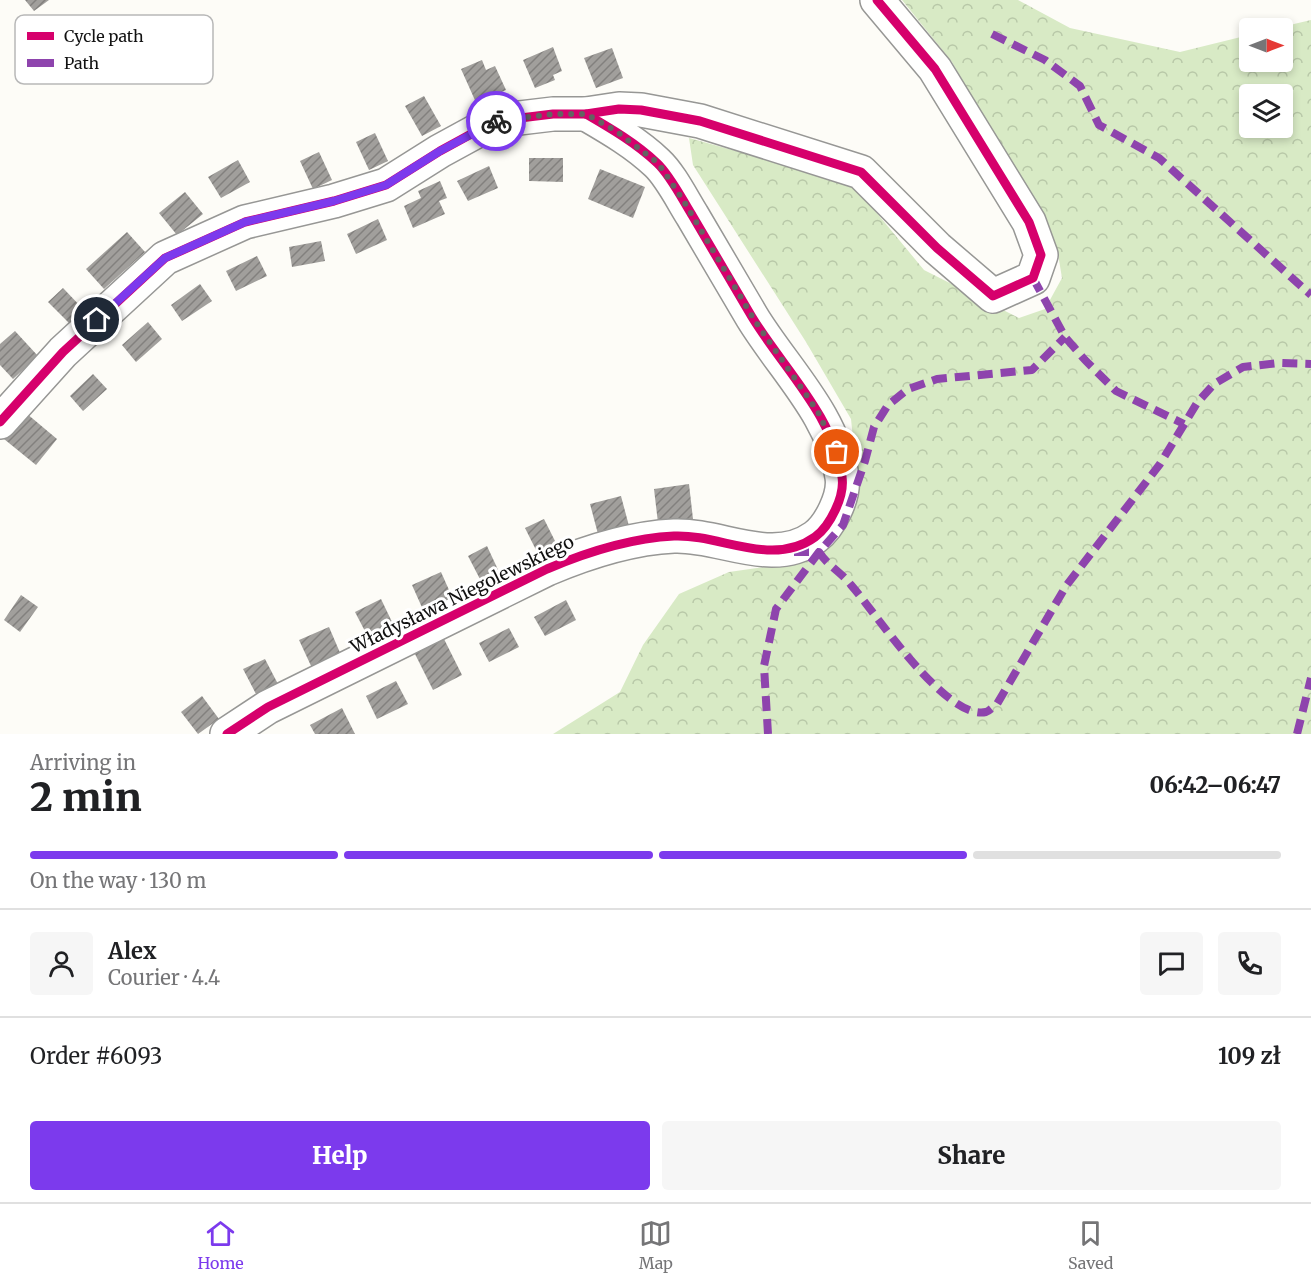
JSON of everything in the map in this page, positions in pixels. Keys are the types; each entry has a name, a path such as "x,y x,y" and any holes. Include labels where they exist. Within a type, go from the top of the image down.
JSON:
{"street":[{"path":"0,422 63,351 165,258 245,222 334,201 386,185 440,151 495,121 619,109 641,110 700,121 861,172 938,248 993,296 1033,278 1041,255 1029,222 935,69 877,0"},
{"name":"Władysława Niegolewskiego","path":"227,734 278,702 547,569 586,553 623,544 674,536 706,538 751,549 782,550 800,546 817,536 834,513 843,479 837,452 818,412 755,321 683,200 658,163 616,131 586,114"}],"green space":[{"path":"902,0 1018,0 1070,28 1180,52 1239,37 1239,72 1293,72 1293,24 1311,20 1311,734 553,734 620,692 643,645 679,594 729,572 779,565 857,477 851,419 806,342 693,165 689,138 852,183 924,270 1019,318 1045,309 1062,278 1058,254 952,62"}],"building":[{"path":"25,0 49,0 34,11"},
{"path":"553,47 562,71 553,75 555,80 535,88 523,60"},
{"path":"612,48 623,78 596,88 584,58"},
{"path":"482,60 486,70 495,66 506,90 497,94 499,98 478,107 461,69"},
{"path":"424,96 441,126 422,136 405,106"},
{"path":"375,133 388,161 369,170 356,142"},
{"path":"319,152 332,180 313,189 300,161"},
{"path":"529,158 563,158 563,182 529,181"},
{"path":"238,160 250,182 221,198 208,177"},
{"path":"489,166 498,188 468,201 457,181"},
{"path":"600,169 645,187 633,218 588,199"},
{"path":"440,181 447,198 439,201 445,214 413,228 404,206 421,198 418,191"},
{"path":"185,192 203,214 177,235 159,213"},
{"path":"378,219 387,240 356,254 347,234"},
{"path":"127,232 145,252 104,289 86,269"},
{"path":"321,241 325,261 292,267 289,247"},
{"path":"257,256 267,276 236,291 226,271"},
{"path":"200,284 212,301 182,321 171,305"},
{"path":"63,288 84,310 70,324 48,302"},
{"path":"148,322 162,339 136,362 122,345"},
{"path":"15,331 38,356 13,379 0,365 0,344"},
{"path":"93,374 107,389 83,411 70,396"},
{"path":"26,413 57,439 36,465 4,439"},
{"path":"689,484 693,519 658,523 654,489"},
{"path":"621,496 629,526 598,534 590,504"},
{"path":"544,519 558,547 539,556 525,528"},
{"path":"487,546 500,574 482,583 468,556"},
{"path":"441,572 453,599 424,612 412,585"},
{"path":"21,595 38,607 20,632 4,620"},
{"path":"381,599 394,626 369,639 355,612"},
{"path":"566,600 576,620 545,636 534,617"},
{"path":"329,627 341,655 312,668 299,640"},
{"path":"509,628 519,647 489,662 479,643"},
{"path":"443,637 462,675 433,690 414,652"},
{"path":"265,659 279,686 257,696 243,669"},
{"path":"396,681 408,704 377,719 366,696"},
{"path":"202,696 219,719 198,734 181,712"},
{"path":"342,708 355,734 315,734 310,725"}],"marked path":[{"path":"992,34 1045,60 1080,86 1099,125 1159,158 1311,295"},
{"path":"1033,278 1065,337 1116,391 1184,424"},
{"path":"768,734 764,666 776,609 819,552 843,525 874,427 888,405 908,389 937,379 1032,370 1065,337"},
{"path":"794,552 819,552 847,580 912,662 932,683 951,700 970,710 986,712 997,704 1066,586 1160,464 1197,403 1214,384 1243,367 1279,363 1311,364"},
{"path":"1297,734 1311,678"}],"cycle path":[{"path":"0,422 63,352 165,258 245,222 334,201 386,185 440,151 495,121 619,109 641,110 700,121 861,172 937,248 993,296 1033,278 1041,255 1029,222 935,69 877,0"},
{"path":"227,734 268,707 547,569 578,557 625,543 674,536 764,550 781,550 799,546 815,537 831,518 839,501 842,477 829,433 806,393 764,336 667,174 640,149 586,114"}],"way so far":[{"path":"496,121 553,114 586,114 616,131 658,163 683,200 755,321 818,412 837,452"}],"route":[{"path":"97,320 165,258 245,222 334,201 386,185 440,151 496,121"}]}
